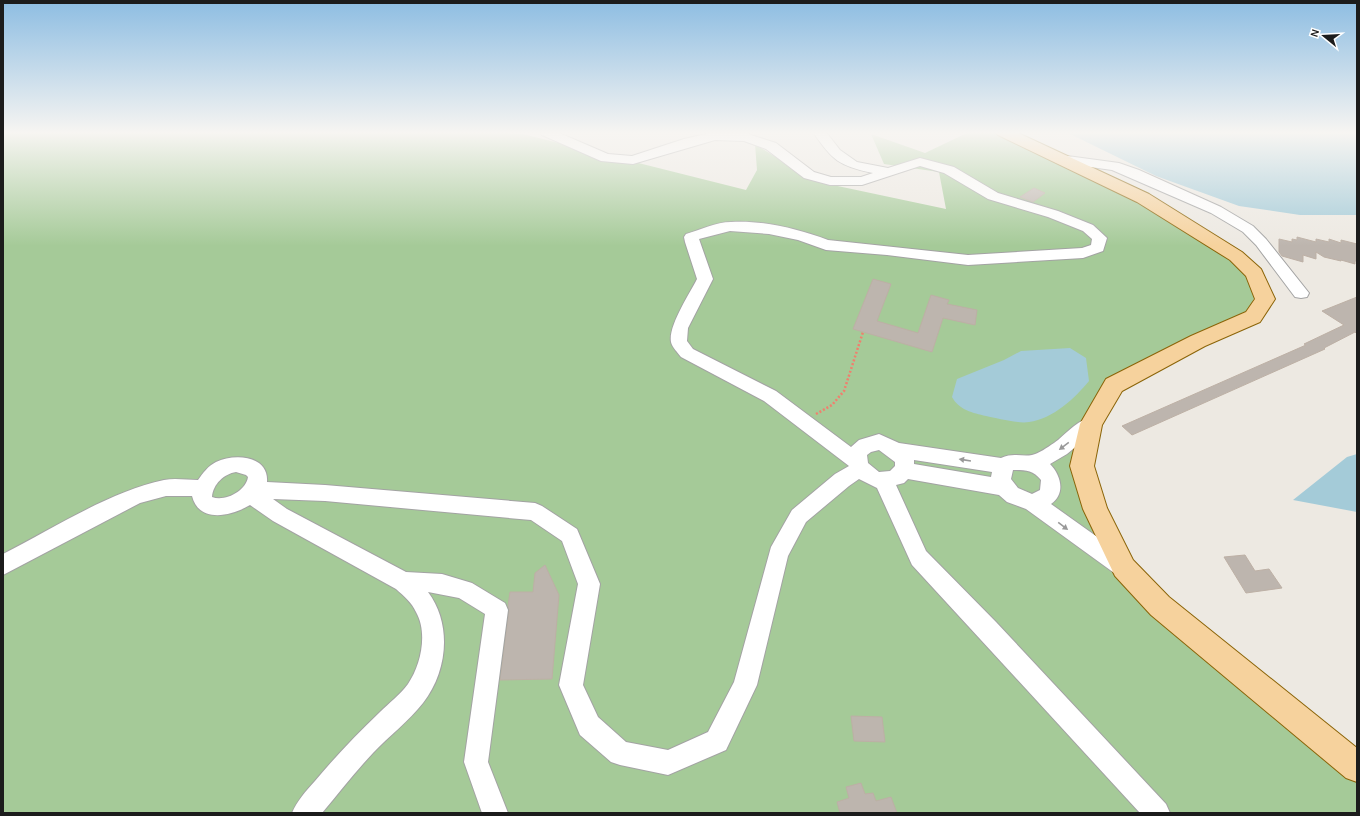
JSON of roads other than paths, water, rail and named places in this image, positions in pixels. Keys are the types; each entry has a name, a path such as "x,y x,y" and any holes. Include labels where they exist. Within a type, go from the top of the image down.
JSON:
{"main road":[{"path":"1084,170 1143,198 1236,256 1254,273 1265,299 1253,317 1198,341 1114,385 1091,424 1082,466 1096,509 1124,568 1160,606 1357,767"}],"street":[{"path":"803,170 809,175 830,181 862,181 897,170"},
{"path":"876,170 889,173"},
{"path":"859,465 857,454 862,447 869,443 878,442 888,444 897,450 902,456 904,463 903,470 892,479 884,481 875,479 770,396 686,354 678,342 680,328 705,279 701,266 694,252 691,237 730,226 769,229 802,236 826,245 887,250 968,260 1083,253 1098,248 1100,238 1088,228 1053,214 993,196 949,170"},
{"path":"1126,170 1216,210 1248,229 1261,242 1271,257 1301,294"},
{"path":"897,450 1003,466 1012,461 1034,463 1060,449 1091,424"},
{"path":"1032,502 1041,501 1048,497 1052,491 1052,484 1048,476 1034,463"},
{"path":"243,464 251,466 257,472 258,481 252,492 236,504 224,508 214,507 207,504 203,499 203,488 210,476 220,469 231,465 243,464"},
{"path":"252,492 333,493 535,512 570,535 589,584 571,686 589,726 620,753 668,763 717,741 746,685 778,554 799,516 859,465"},
{"path":"1003,466 1001,481 1005,488 1017,498 1032,502 1124,568"},
{"path":"903,470 1005,488"},
{"path":"884,481 919,558 988,630 1157,813"},
{"path":"3,565 104,510 136,496 166,488 203,488"},
{"path":"252,492 280,515 404,582 420,597 431,617 433,629 433,647 429,666 416,692 358,751 305,813"},
{"path":"404,582 433,581 460,587 473,593 497,610 476,762 495,813"}],"water":[{"path":"1144,170 1357,170 1357,215 1300,215 1239,206 1156,176"},
{"path":"1070,348 1086,358 1089,381 1063,407 1047,417 1029,422 1013,422 976,414 962,408 952,397 957,379 1004,360 1021,351"},
{"path":"1357,454 1357,512 1293,500 1347,457"}]}
